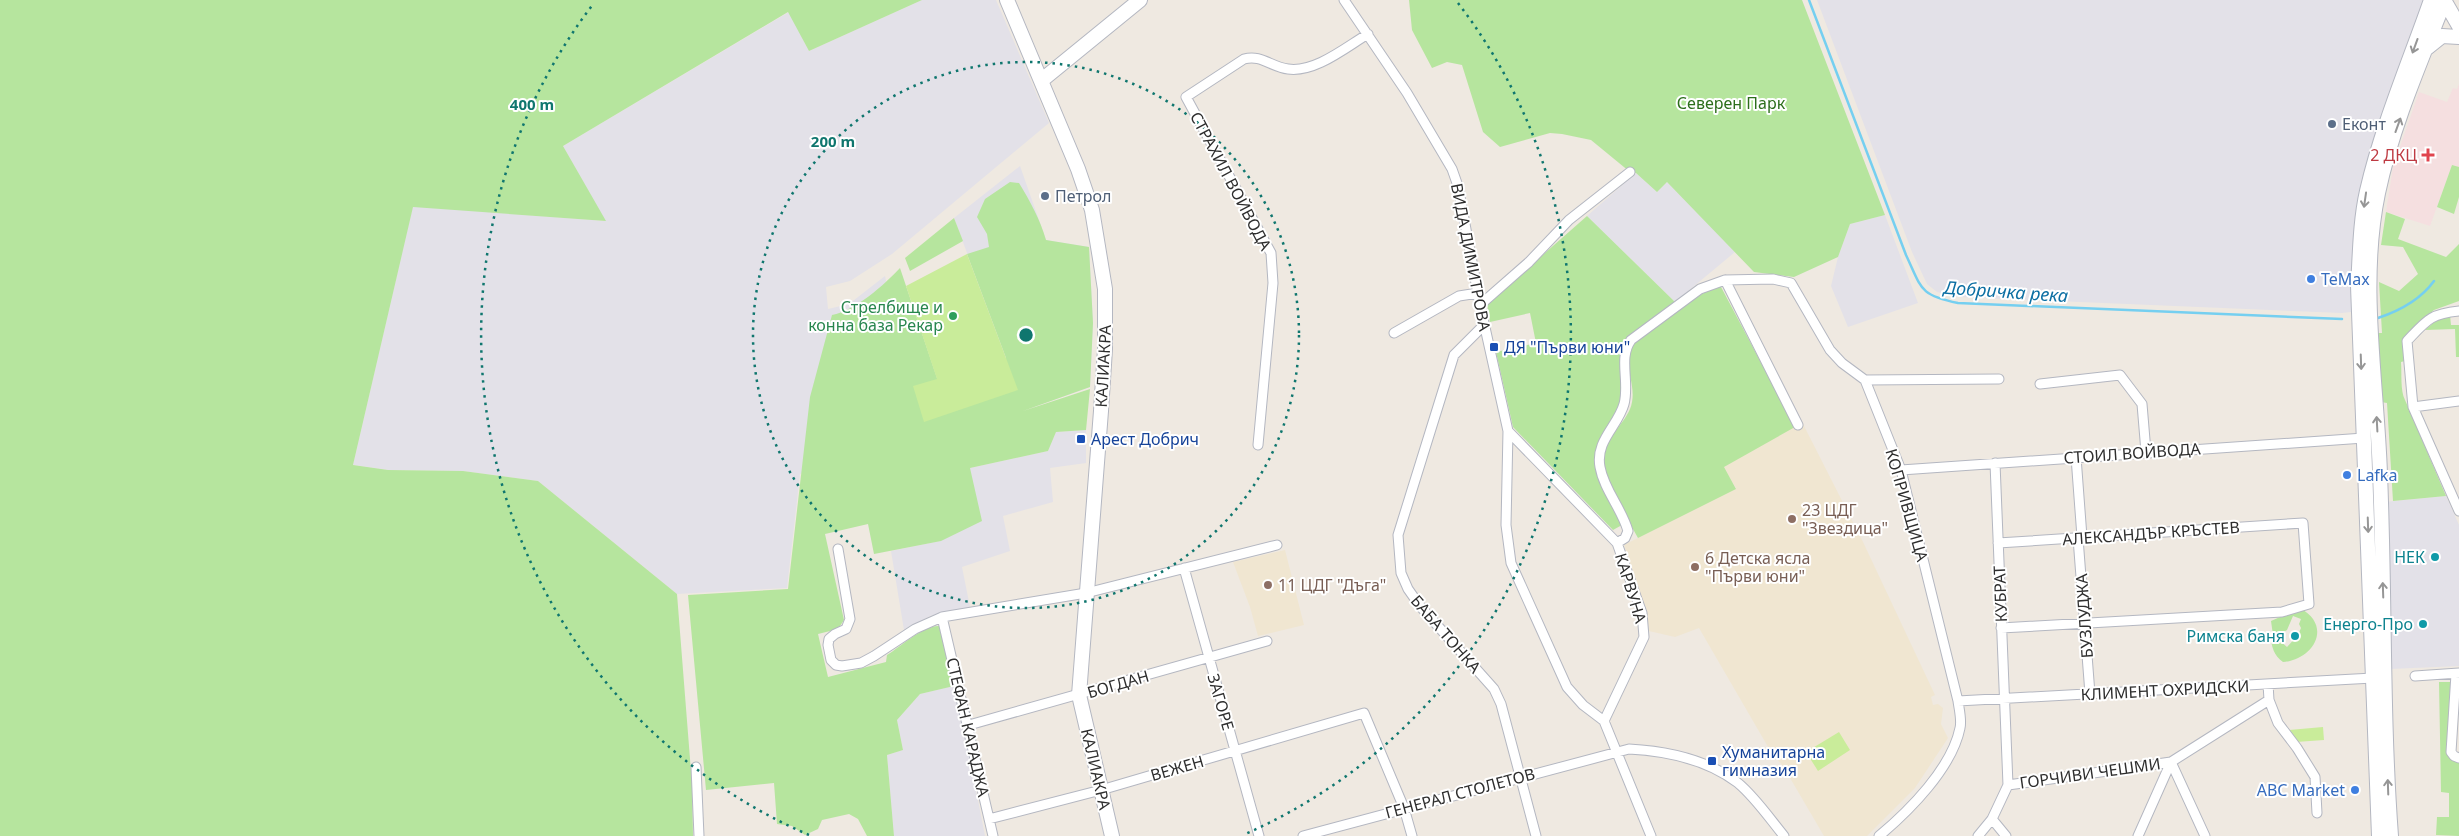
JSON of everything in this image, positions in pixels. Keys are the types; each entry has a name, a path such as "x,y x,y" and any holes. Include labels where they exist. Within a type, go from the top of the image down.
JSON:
{"main road":[{"name":"КАЛИАКРА","path":"1007,0 1042,80 1078,169 1092,210 1105,289 1105,343 1101,411 1079,695 1112,836"},
{"path":"1042,80 1140,0"},
{"path":"2379,836 2358,286 2360,237 2366,192 2384,132 2431,0"},
{"path":"2445,0 2459,26"},
{"path":"2391,836 2380,473 2370,288 2372,239 2378,194 2389,151 2445,0"},
{"path":"2425,51 2442,36 2459,37"}],"street":[{"name":"ВИДА ДИМИТРОВА","path":"1344,0 1407,93 1452,169 1458,186 1484,325 1508,432 1506,525 1511,563 1567,687 1582,705 1604,721"},
{"name":"СТРАХИЛ ВОЙВОДА","path":"1258,446 1273,283 1271,253 1186,96 1244,59 1253,56 1281,68 1300,69 1328,58 1368,34"},
{"path":"1480,305 1529,262 1569,220 1630,172"},
{"path":"1725,280 1798,425"},
{"path":"1617,543 1625,538 1628,531 1602,475 1599,455 1603,442 1624,406 1627,386 1624,354 1631,340 1700,289 1725,280 1773,280 1791,283 1830,350 1842,363 1865,380 1999,379"},
{"path":"1394,333 1459,296 1478,293"},
{"path":"2459,311 2438,313 2407,340 2413,407 2459,511"},
{"name":"БАБА ТОНКА","path":"1484,325 1454,355 1398,535 1398,553 1408,589 1420,606 1494,689 1501,704 1536,836"},
{"path":"2040,384 2120,375 2142,404 2146,452"},
{"name":"КОПРИВЩИЦА","path":"1865,380 1901,470 1958,701 1961,727 1944,764 1915,803 1879,836"},
{"path":"2413,407 2459,401"},
{"name":"КАРВУНА","path":"1508,432 1617,543 1642,613 1644,632 1638,652 1604,721"},
{"name":"СТОИЛ ВОЙВОДА","path":"1901,470 2364,438"},
{"name":"БУЗЛУДЖА","path":"2076,457 2090,694"},
{"name":"КУБРАТ","path":"1995,464 2008,785"},
{"name":"АЛЕКСАНДЪР КРЪСТЕВ","path":"1998,542 2303,523 2309,604 2282,612 2085,622"},
{"path":"838,549 850,619 846,629 829,639 828,645 831,660 836,665 842,666 861,663 915,629 942,617 1086,593 1277,545"},
{"name":"ЗАГОРЕ","path":"1184,568 1259,836"},
{"name":"СТЕФАН КАРАДЖА","path":"942,617 969,725 993,836"},
{"path":"2001,628 2085,622"},
{"name":"БОГДАН","path":"969,725 1267,641"},
{"path":"2415,676 2457,674 2451,752 2459,758"},
{"name":"КЛИМЕНТ ОХРИДСКИ","path":"1958,701 2004,700 2373,678"},
{"path":"2268,684 2269,700 2278,724 2297,748 2315,777 2317,813"},
{"path":"2138,836 2171,762 2269,700"},
{"name":"ВЕЖЕН","path":"990,819 1101,790 1364,713 1404,808"},
{"path":"1604,721 1651,836"},
{"name":"ГЕНЕРАЛ СТОЛЕТОВ","path":"1304,836 1629,749 1649,750 1674,755 1712,769 1739,784 1784,836"},
{"path":"2171,762 2205,836"},
{"name":"ГОРЧИВИ ЧЕШМИ","path":"2008,785 2171,762"},
{"path":"696,767 699,836"},
{"path":"1978,836 1992,819 2008,785"},
{"path":"1404,808 1412,836"},
{"path":"1992,819 2006,836"}],"shaded area":[{"path":"922,0 996,0 1049,123 892,254 850,281 826,287 828,309 849,304 885,276 914,426 1006,358 954,218 1020,166 1046,240 1089,247 1093,323 1090,387 923,445 800,474 787,588 677,594 538,481 463,471 388,470 353,465 413,206 605,221 563,146 789,12 809,51"},
{"path":"1817,0 2448,0 2395,151 2384,195 2378,239 2376,309 2342,313 1959,297 1937,292 1927,284 1912,252"},
{"name":"2 ДКЦ","path":"2459,84 2459,167 2452,165 2430,226 2386,212 2393,167 2419,92 2447,102 2453,88 2457,89"},
{"path":"1636,173 1657,192 1667,182 1735,252 1675,302 1587,216"},
{"path":"1885,215 1918,303 1848,327 1831,286 1838,257 1850,224"},
{"path":"1802,422 1863,542 1935,695 1931,697 1933,705 1938,704 1943,708 1941,724 1948,738 1915,788 1867,836 1824,836 1783,766 1771,752 1699,628 1675,637 1649,631 1647,613 1624,545 1736,488 1723,467"},
{"path":"1086,430 1086,463 1050,468 1053,502 1003,516 1010,551 962,567 970,607 930,616 904,630 891,551 940,541 970,468 1048,451 1056,432"},
{"path":"2446,496 2459,525 2459,666 2391,669 2384,502"},
{"name":"11 ЦДГ \"Дъга\"","path":"1285,550 1304,625 1258,636 1250,607 1233,562"},
{"path":"953,686 965,734 985,836 894,836 887,755 903,750 897,720 920,694"}],"green space":[{"path":"0,0 922,0 809,51 788,12 563,146 606,221 413,207 353,465 388,470 463,471 538,481 677,594 692,784 693,836 0,836"},
{"name":"Северен Парк","path":"1409,0 1802,0 1885,215 1850,224 1838,257 1794,277 1754,272 1667,182 1657,192 1636,173 1630,172 1591,140 1550,133 1500,147 1483,132 1462,65 1447,62 1432,68 1412,30"},
{"path":"2452,165 2459,167 2459,197 2454,214 2437,207"},
{"path":"1010,182 1019,183 1034,210 1046,240 1089,247 1093,323 1090,387 1023,411 1090,389 1086,430 1056,432 1048,451 970,468 982,521 941,541 874,554 868,524 825,534 844,620 838,629 818,634 828,677 886,662 887,655 913,637 934,626 940,626 954,686 920,694 897,720 903,750 887,755 894,836 867,836 858,819 849,814 822,820 818,829 805,835 792,826 777,824 774,783 706,790 688,595 788,589 810,397 832,315 841,313 859,303 878,289 900,268 938,381 1006,358 967,254 989,247 987,234 977,217 985,199"},
{"path":"2386,212 2405,219 2398,239 2446,257 2459,244 2459,301 2434,310 2404,338 2405,361 2401,362 2403,396 2446,496 2393,501 2387,403 2381,402 2375,333 2382,333 2379,282 2399,291 2418,274 2403,247 2381,245"},
{"path":"1587,216 1675,302 1624,341 1621,347 1624,384 1622,396 1615,414 1597,446 1596,458 1600,481 1622,525 1613,530 1513,427 1496,352 1536,343 1530,313 1490,322 1487,304"},
{"path":"954,218 963,241 910,271 905,258"},
{"name":"Стрелбище и конна база Рекар","path":"967,254 1018,390 924,422 913,386 937,379 906,286"},
{"path":"1720,285 1795,427 1724,467 1736,489 1638,538 1607,481 1602,462 1602,455 1608,441 1627,415 1632,402 1629,352 1633,345 1655,326 1685,304"},
{"path":"2450,315 2451,325 2459,325 2459,357 2456,357 2455,329 2425,330 2439,318"},
{"path":"2300,608 2316,624 2317,633 2315,641 2303,655 2283,662 2277,657 2272,647 2271,621","holes":["2293,616 2301,619 2299,624 2301,628 2298,635 2287,647 2279,640 2281,637 2285,640 2282,633 2287,630"]},
{"path":"2439,682 2451,682 2447,747 2448,753 2459,761 2459,836 2436,835 2437,817 2449,817 2449,793 2441,792"},
{"path":"2323,727 2324,740 2296,742 2289,730"},
{"path":"1839,732 1850,750 1818,771 1806,752"}],"waterway":[{"name":"Добричка река","path":"1809,0 1906,255 1919,283 1929,293 1958,303 2342,319"},
{"name":"Добричка река","path":"2378,318 2409,304 2434,281"}],"place":[{"name":"Еконт","path":"2332,124"},
{"name":"2 ДКЦ","path":"2428,155"},
{"name":"Петрол","path":"1045,196"},
{"name":"TeMax","path":"2311,279"},
{"name":"Стрелбище и конна база Рекар","path":"953,316"},
{"name":"ДЯ \"Първи юни\"","path":"1494,347"},
{"name":"Арест Добрич","path":"1081,439"},
{"name":"Lafka","path":"2347,475"},
{"name":"23 ЦДГ \"Звездица\"","path":"1792,519"},
{"name":"НЕК","path":"2435,557"},
{"name":"6 Детска ясла \"Първи юни\"","path":"1695,567"},
{"name":"11 ЦДГ \"Дъга\"","path":"1268,585"},
{"name":"Енерго-Про","path":"2423,624"},
{"name":"Римска баня","path":"2295,636"},
{"name":"Хуманитарна гимназия","path":"1712,761"},
{"name":"ABC Market","path":"2355,790"}]}
